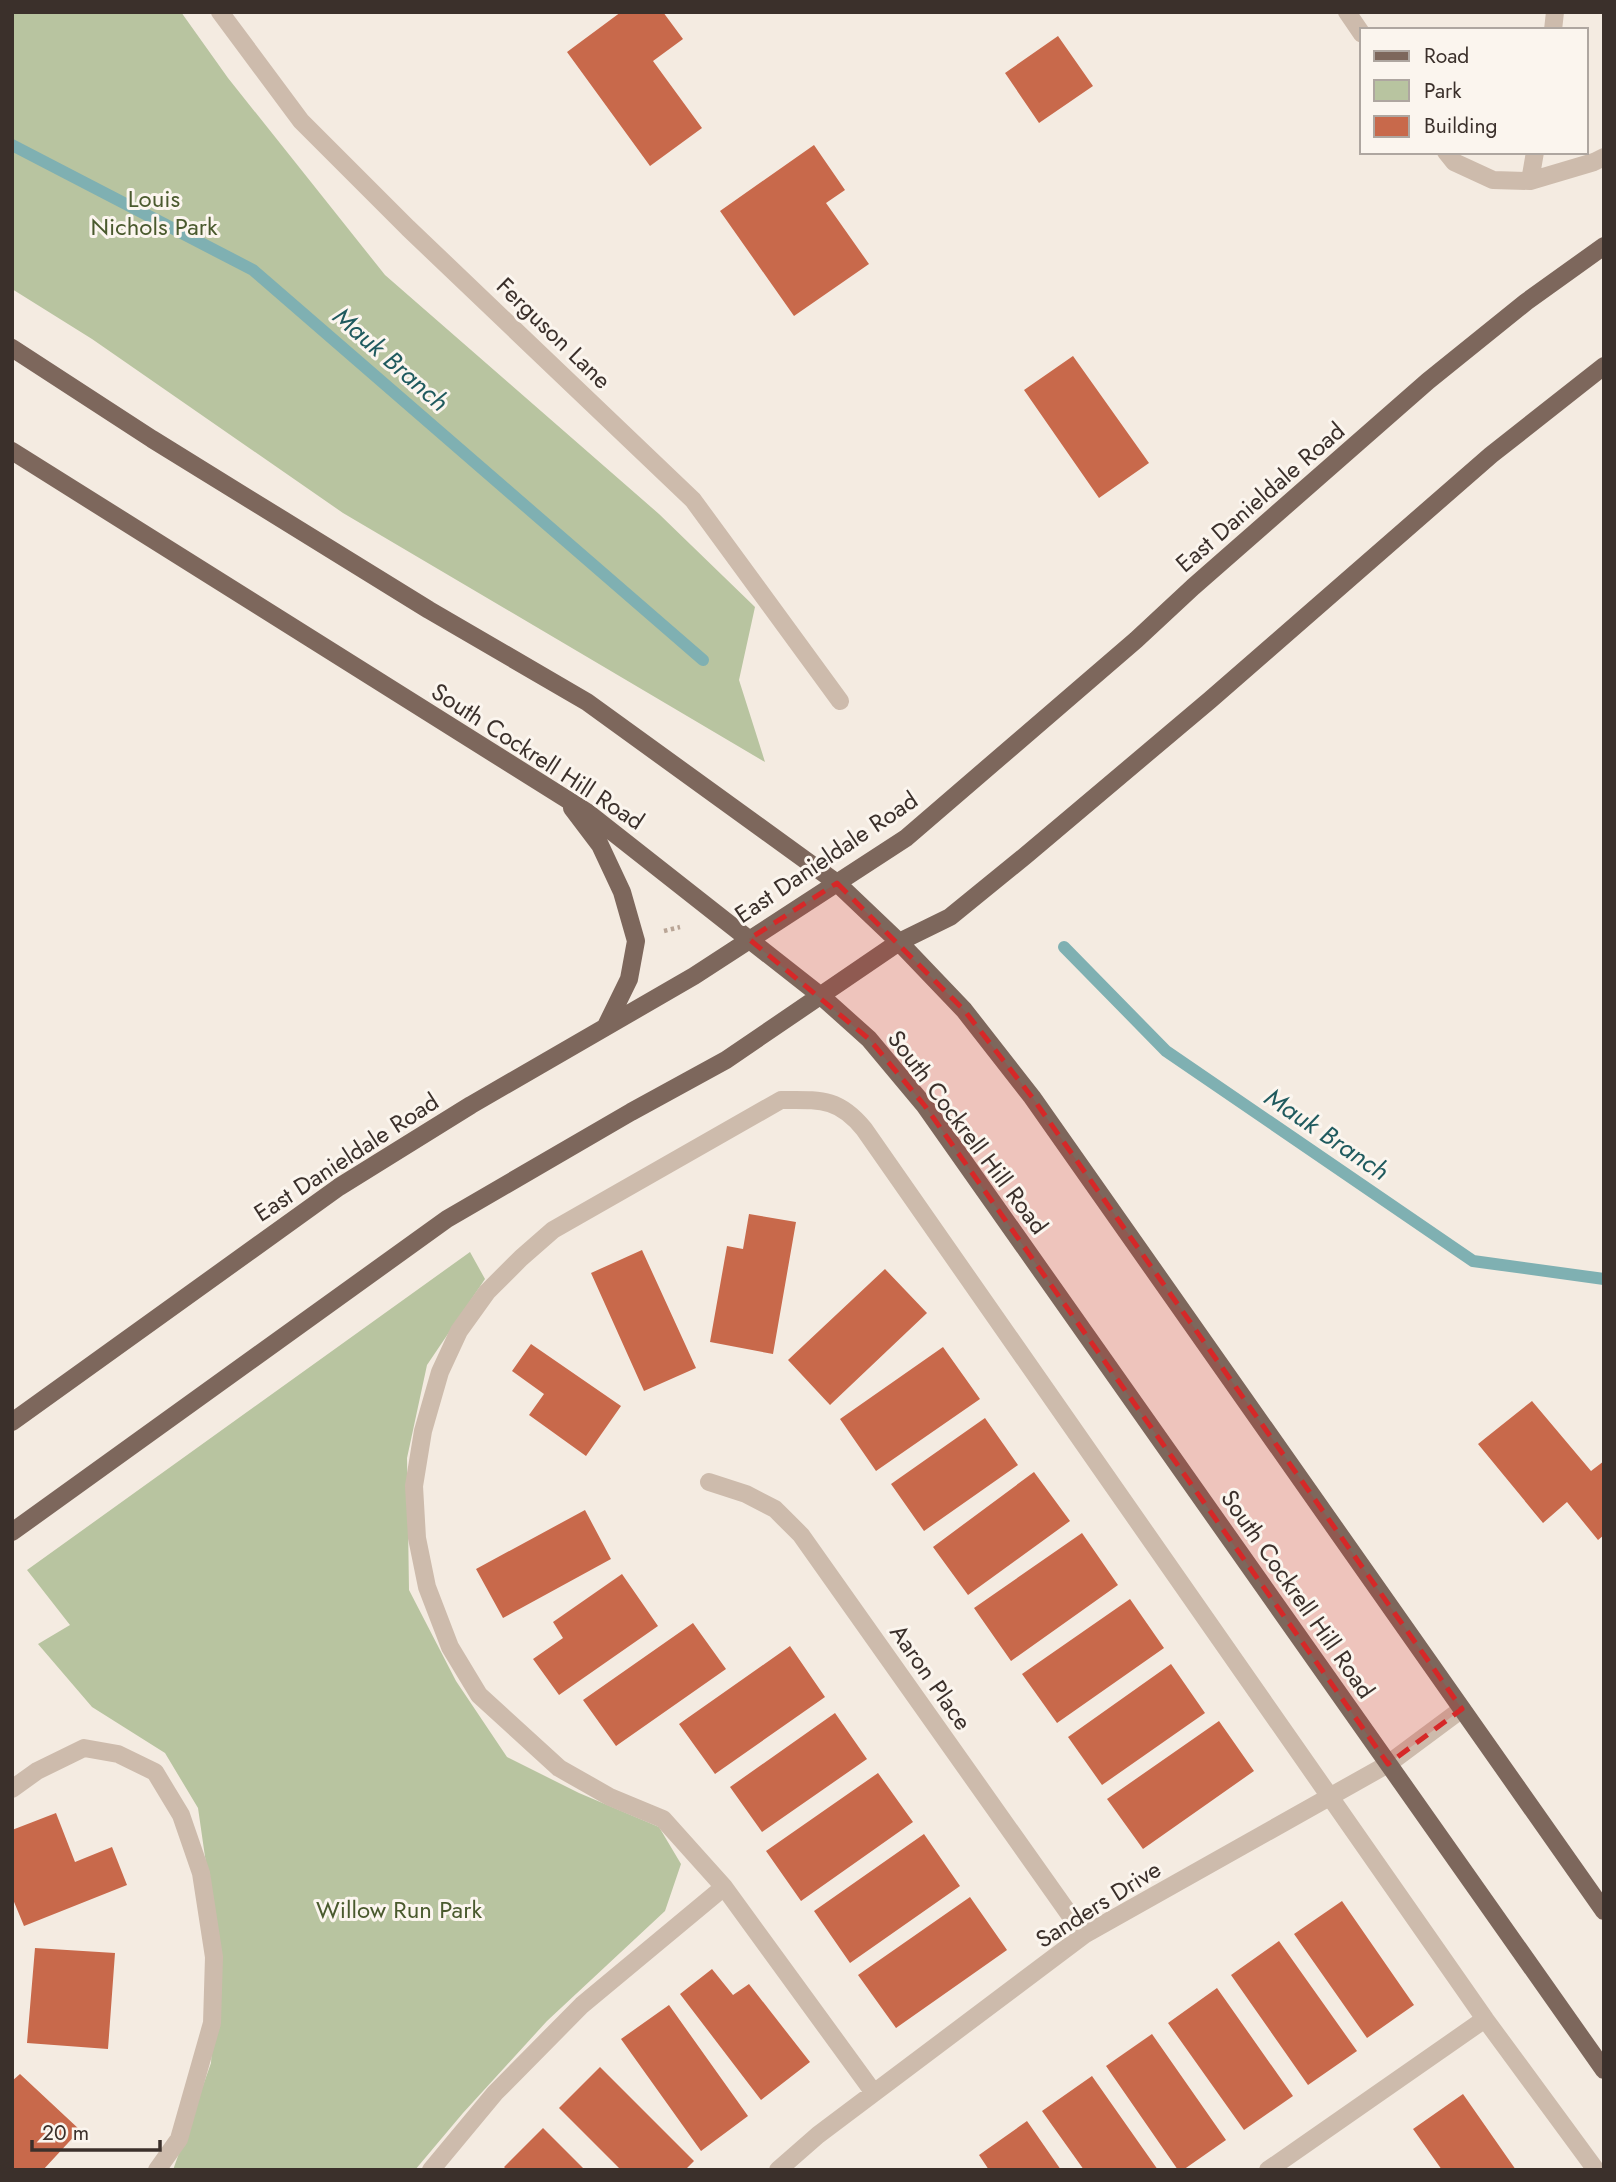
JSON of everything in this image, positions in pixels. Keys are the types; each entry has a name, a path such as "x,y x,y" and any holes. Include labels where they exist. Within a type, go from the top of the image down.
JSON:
{"main road":[{"name":"East Danieldale Road","path":"12,1422 339,1187 471,1105 694,976 906,838 1136,640 1428,381 1526,302 1604,246"},
{"path":"12,348 152,439 429,610 587,702 837,883 899,942 964,1010 1032,1097 1604,1911"},
{"path":"12,1532 447,1219 726,1060 899,942 950,917 1210,700 1492,455 1604,366"},
{"name":"South Cockrell Hill Road","path":"12,451 587,812 821,996 869,1040 925,1106 1604,2070"},
{"path":"563,797 600,845 622,892 636,941 629,979 606,1026"}],"street":[{"name":"Ferguson Lane","path":"220,12 301,121 408,228 693,500 840,701"},
{"path":"1347,12 1360,31"},
{"path":"1448,154 1454,162 1493,180 1530,181 1604,157"},
{"path":"1530,181 1535,154"},
{"path":"874,2093 724,1887 663,1819 610,1797 559,1768 479,1695 450,1647 427,1587 417,1538 414,1486 423,1431 440,1372 459,1331 487,1293 553,1230 781,1100 818,1099 853,1116 864,1129 1485,2019 1597,2170"},
{"name":"Aaron Place","path":"709,1482 746,1493 775,1509 801,1535 1084,1935"},
{"name":"Sanders Drive","path":"778,2170 818,2135 1084,1935 1388,1764 1462,1709"},
{"path":"12,1789 37,1771 84,1748 118,1754 155,1772 181,1815 201,1873 214,1957 212,2023 178,2139 158,2170"},
{"path":"431,2170 495,2094 582,2005 724,1887"},
{"path":"1268,2170 1485,2019"}],"path":[{"path":"663,932 680,927"}],"highlighted area":[{"path":"837,883 964,1010 1032,1097 1462,1709 1388,1764 925,1106 869,1039 749,939"}],"green space":[{"name":"Louis Nichols Park","path":"12,12 181,12 228,78 385,275 659,514 755,607 739,680 765,762 343,513 92,339 12,289"},
{"name":"Willow Run Park","path":"470,1252 485,1279 427,1365 407,1458 409,1590 456,1681 507,1757 579,1793 659,1827 681,1864 665,1911 547,2021 415,2170 173,2170 211,2063 218,1947 198,1808 165,1753 92,1707 38,1644 70,1625 27,1570"}],"building":[{"path":"621,12 663,12 683,39 653,61 702,128 650,166 567,52"},
{"path":"1058,36 1093,86 1039,123 1005,73"},
{"path":"814,145 845,190 826,203 869,264 794,316 720,211"},
{"path":"1073,356 1149,463 1099,498 1024,390"},
{"path":"749,1214 796,1222 773,1354 710,1342 727,1246 743,1249"},
{"path":"642,1250 696,1368 644,1391 591,1273"},
{"path":"885,1269 927,1313 830,1405 788,1360"},
{"path":"531,1344 621,1406 586,1456 529,1415 544,1394 512,1371"},
{"path":"943,1347 980,1399 876,1471 840,1419"},
{"path":"1532,1401 1591,1471 1604,1461 1604,1535 1598,1540 1567,1502 1543,1523 1478,1444"},
{"path":"985,1418 1018,1465 924,1531 891,1484"},
{"path":"1034,1472 1070,1521 968,1595 933,1547"},
{"path":"585,1510 611,1559 503,1618 476,1569"},
{"path":"1082,1533 1118,1585 1011,1661 974,1608"},
{"path":"622,1574 658,1626 559,1695 533,1659 563,1638 553,1622"},
{"path":"1130,1599 1164,1648 1057,1723 1022,1674"},
{"path":"693,1623 726,1669 616,1746 583,1700"},
{"path":"790,1646 825,1697 715,1774 679,1724"},
{"path":"1171,1664 1205,1713 1102,1785 1068,1737"},
{"path":"835,1713 867,1759 762,1832 730,1787"},
{"path":"1219,1721 1254,1771 1143,1849 1107,1799"},
{"path":"878,1773 913,1822 801,1901 766,1851"},
{"path":"56,1813 75,1862 112,1847 127,1885 24,1926 12,1897 12,1830"},
{"path":"924,1834 960,1886 850,1963 814,1911"},
{"path":"970,1897 1007,1950 896,2028 858,1975"},
{"path":"1342,1901 1414,2005 1367,2038 1294,1934"},
{"path":"1279,1941 1357,2051 1308,2085 1231,1975"},
{"path":"35,1948 115,1953 108,2049 27,2043"},
{"path":"712,1969 733,1995 749,1984 810,2062 761,2100 680,1994"},
{"path":"1217,1988 1293,2096 1244,2130 1168,2023"},
{"path":"669,2005 748,2116 701,2151 621,2039"},
{"path":"1152,2034 1226,2140 1183,2170 1178,2170 1106,2066"},
{"path":"600,2067 694,2161 685,2170 621,2170 559,2108"},
{"path":"20,2074 80,2130 43,2170 12,2170 12,2081"},
{"path":"1092,2076 1158,2170 1084,2170 1042,2111"},
{"path":"1463,2094 1516,2170 1442,2170 1413,2129"},
{"path":"1027,2121 1061,2170 989,2170 979,2155"},
{"path":"543,2128 585,2170 507,2170 504,2167"}],"waterway":[{"name":"Mauk Branch","path":"12,145 253,270 703,660"},
{"name":"Mauk Branch","path":"1064,947 1166,1051 1473,1261 1604,1279"}]}
